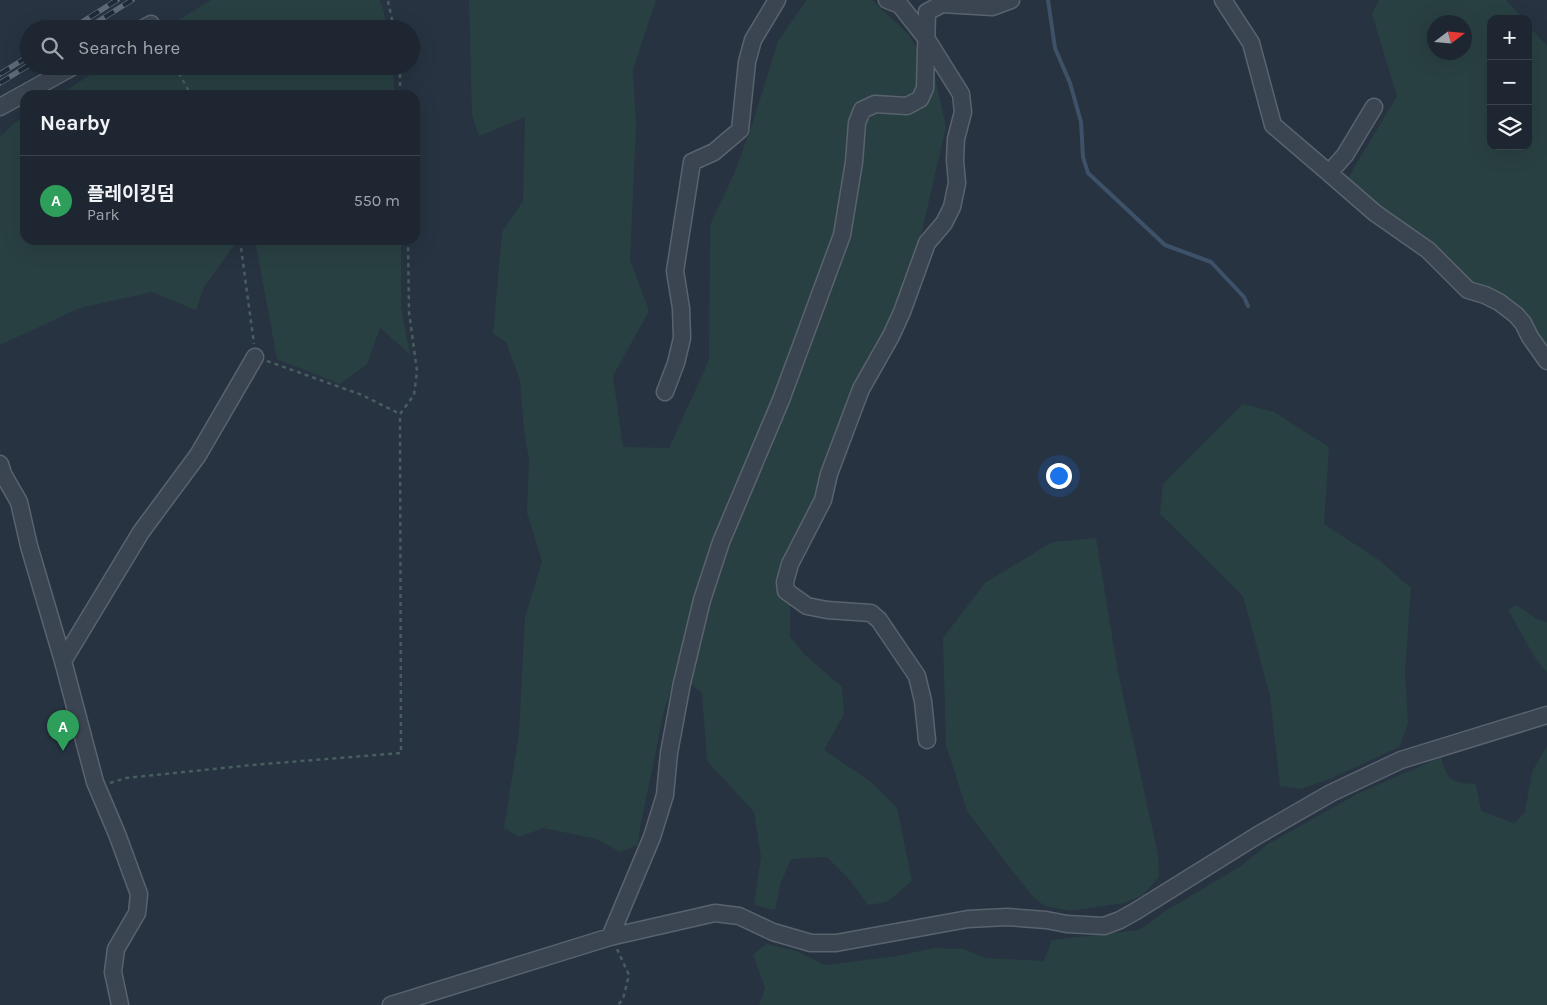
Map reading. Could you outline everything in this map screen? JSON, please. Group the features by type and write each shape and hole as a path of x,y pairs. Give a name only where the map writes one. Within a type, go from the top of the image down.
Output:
{"street":[{"path":"666,392 682,338 681,308 676,271 692,162 714,152 740,130 747,62 753,40 777,0"},
{"path":"887,0 900,5 926,38 961,94 963,112 956,146 957,183 952,207 944,223 928,243 891,336 861,389 828,474 823,500 790,564 786,591 807,606 827,610 871,613 880,620 917,676 923,701 928,740"},
{"path":"608,937 652,837 665,795 669,753 682,683 702,600 722,542 782,400 842,235 854,162 857,123 862,110 875,104 907,106 920,99 926,88 927,12 942,4 992,7 1012,0"},
{"path":"1223,0 1251,43 1273,125 1375,213 1428,250 1468,290 1499,302 1516,315 1547,361"},
{"path":"32,90 58,75"},
{"path":"0,108 20,97"},
{"path":"1329,173 1345,155 1374,107"},
{"path":"63,661 141,532 198,455 255,357"},
{"path":"0,464 3,474 19,502 29,546 97,787 139,894 137,913 116,949 113,972 120,1005"},
{"path":"391,1005 608,937 715,913 738,916 773,932 811,943 836,943 968,919 1007,917 1104,926 1136,911 1258,835 1331,793 1401,760 1547,715"}],"path":[{"path":"388,2 392,20"},
{"path":"180,75 188,90"},
{"path":"400,75 400,90"},
{"path":"241,245 255,357 362,395 400,414"},
{"path":"97,787 126,778 252,765 401,753 400,414 414,395 417,371 409,312 408,245"},
{"path":"608,937 620,952 629,975 623,999 618,1005"}],"green space":[{"path":"211,0 379,0 385,20 179,20"},
{"path":"469,0 656,0 633,69 636,127 630,260 649,311 613,376 623,447 669,448 709,360 710,225 734,174 753,122 778,41 807,0 872,0 908,34 935,77 946,127 918,248 841,449 790,570 790,637 805,655 842,687 844,714 824,750 871,782 897,808 912,881 887,902 868,905 848,878 827,857 791,859 780,885 775,910 754,905 761,857 754,812 707,761 702,693 677,673 664,711 638,845 620,852 597,839 543,828 519,837 504,828 519,733 525,617 542,561 527,513 529,459 524,430 520,380 506,342 493,334 502,232 523,201 525,117 479,136 472,115"},
{"path":"1379,0 1506,0 1519,15 1487,15 1487,150 1532,150 1532,29 1547,46 1547,347 1513,304 1402,242 1348,178 1397,96 1372,14"},
{"path":"90,75 393,75 394,90 67,90"},
{"path":"20,119 20,245 234,245 204,287 196,310 152,292 80,308 0,345 0,137"},
{"path":"256,245 401,245 401,308 410,354 380,328 367,364 340,384 277,359"},
{"path":"1243,404 1274,412 1329,447 1324,524 1379,560 1411,588 1405,672 1408,724 1399,747 1332,778 1301,789 1280,786 1270,696 1243,596 1160,514 1163,484"},
{"path":"1096,538 1118,672 1158,854 1159,877 1143,895 1124,903 1070,911 1045,906 1034,898 967,811 946,745 943,638 985,583 1052,542"},
{"path":"1516,605 1537,619 1547,622 1547,673 1534,656 1508,610"},
{"path":"1547,746 1547,1005 759,1005 765,988 753,955 766,944 797,951 825,965 896,956 934,948 964,949 986,958 1044,961 1052,940 1139,930 1167,910 1241,866 1268,844 1357,794 1441,757 1446,771 1452,779 1461,783 1476,784 1481,811 1514,823 1525,812 1532,772"}],"waterway":[{"path":"1048,0 1055,48 1070,83 1081,122 1083,157 1088,173 1165,245 1211,262 1244,297 1248,306"}],"railway":[{"path":"85,20 117,0"},
{"path":"100,20 132,0"},
{"path":"0,74 20,62"},
{"path":"0,83 20,71"}],"place":[{"name":"플레이킹덤","path":"63,751"}]}
